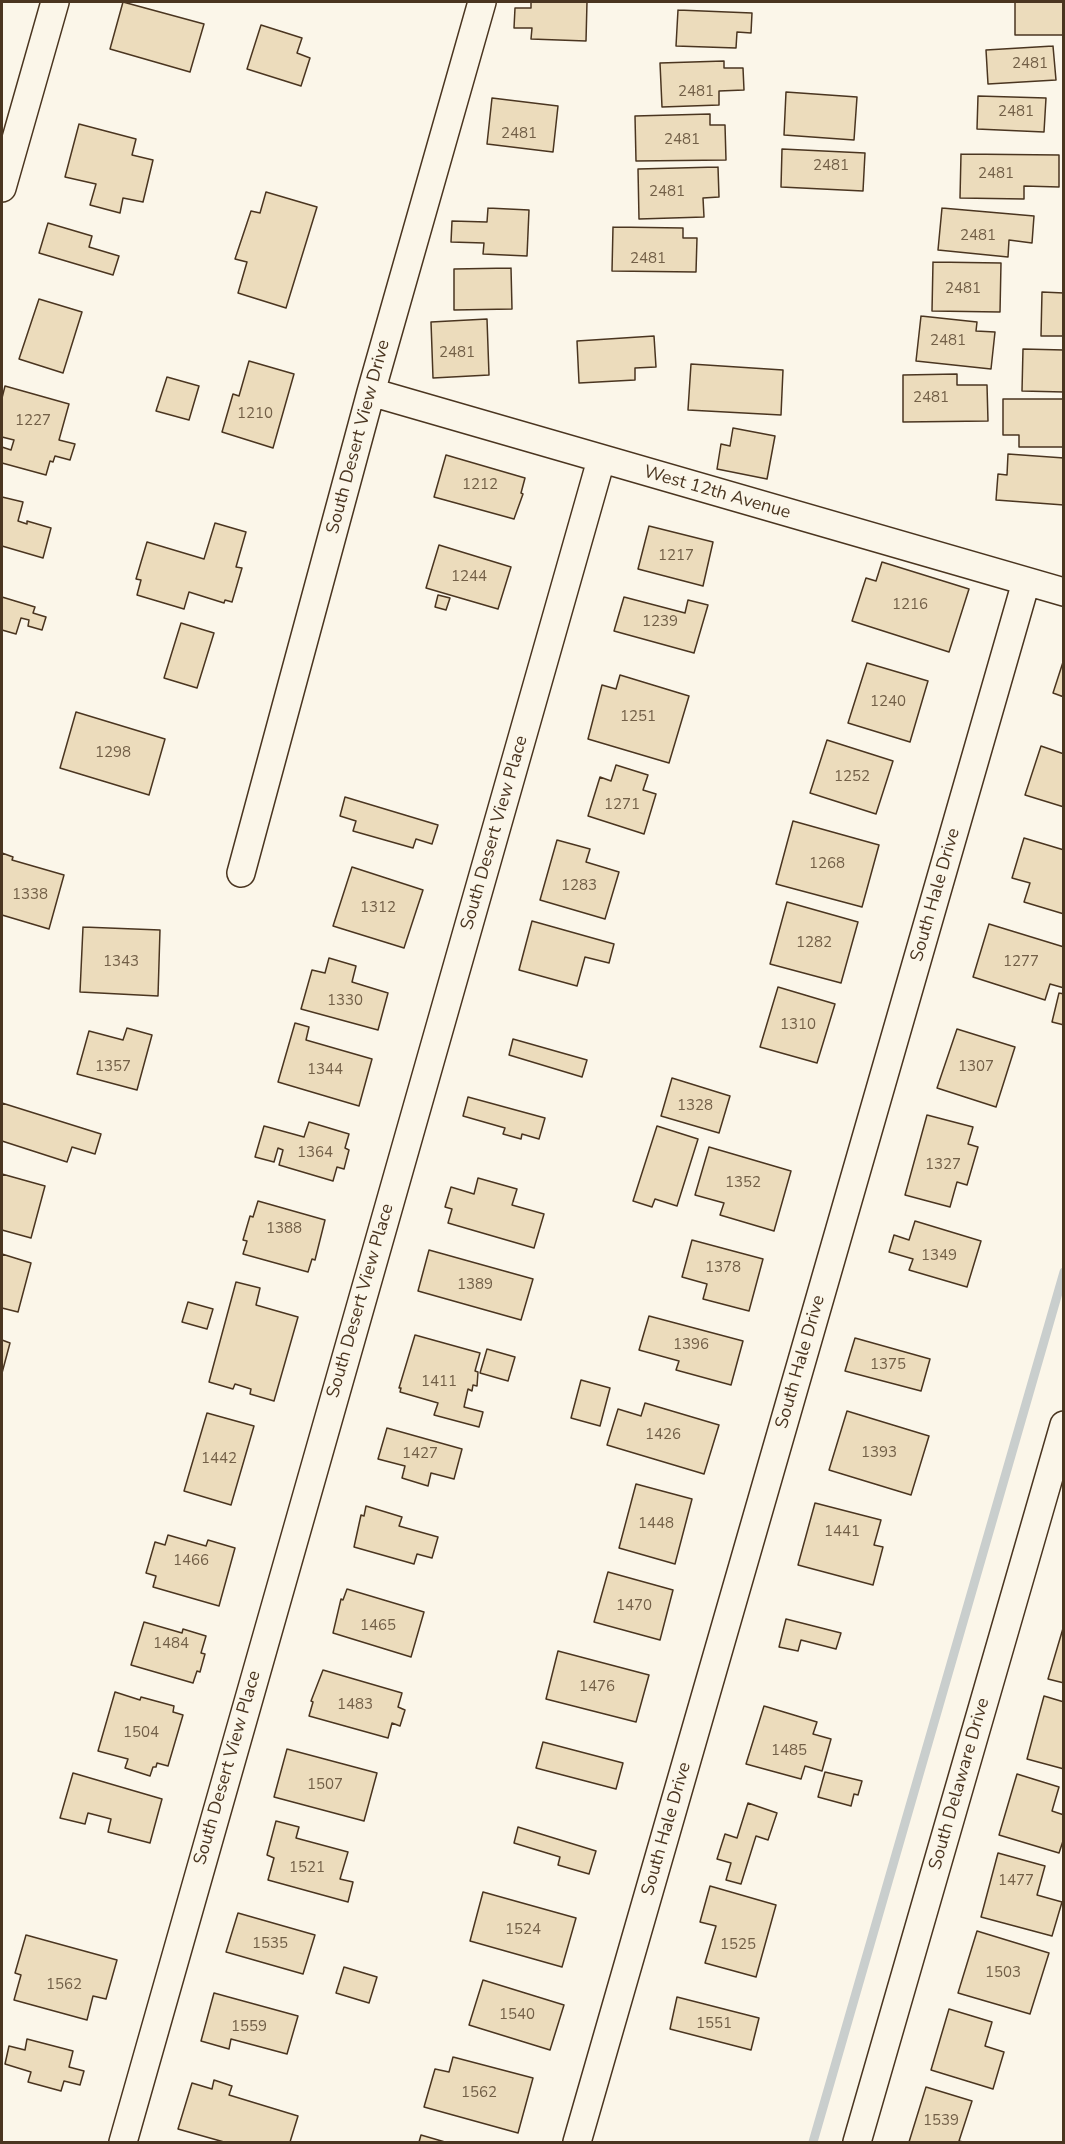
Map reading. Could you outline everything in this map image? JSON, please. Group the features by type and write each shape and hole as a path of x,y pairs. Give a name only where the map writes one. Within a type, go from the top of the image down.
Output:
{"street":[{"path":"2,188 55,2"},
{"name":"South Desert View Drive","path":"241,873 370,392 482,2"},
{"name":"West 12th Avenue","path":"370,392 1064,592"},
{"name":"South Desert View Place","path":"123,2142 601,460"},
{"name":"South Hale Drive","path":"577,2142 1026,582"},
{"name":"South Delaware Drive","path":"857,2142 1064,1425"}],"building":[{"path":"123,2 204,24 190,72 110,49"},
{"path":"531,2 587,2 586,41 531,39 532,28 514,28 515,8 531,8"},
{"path":"1015,2 1064,2 1064,35 1015,35"},
{"path":"678,10 752,13 751,33 737,32 736,48 676,46"},
{"path":"261,25 302,38 297,53 310,58 301,86 247,69"},
{"path":"1053,46 1056,80 988,84 986,50"},
{"path":"724,61 724,68 743,68 744,90 719,91 719,105 662,107 660,63"},
{"path":"786,92 857,97 854,140 784,135"},
{"path":"978,96 1046,98 1044,132 977,129"},
{"path":"492,98 558,106 553,152 487,144"},
{"path":"710,114 710,125 725,125 726,160 636,161 635,116"},
{"path":"79,124 136,139 132,155 153,160 143,202 123,198 120,213 90,205 96,184 65,177"},
{"path":"782,149 865,153 863,191 781,187"},
{"path":"961,154 1059,155 1059,187 1024,186 1024,199 960,198"},
{"path":"718,167 719,197 703,198 704,217 639,219 638,169"},
{"path":"266,192 317,207 286,308 238,293 247,262 235,259 251,211 260,213"},
{"path":"488,208 529,210 527,256 483,254 484,243 451,242 452,221 487,222"},
{"path":"942,208 1034,216 1032,243 1009,240 1008,257 938,250"},
{"path":"48,223 92,236 89,247 119,256 113,275 39,253"},
{"path":"613,227 683,228 683,238 697,238 696,272 612,271"},
{"path":"933,262 1001,263 1000,312 932,311"},
{"path":"511,268 512,309 454,310 454,269"},
{"path":"1042,292 1064,293 1064,336 1041,336"},
{"path":"39,299 82,312 63,373 19,359"},
{"path":"921,316 977,322 976,331 995,332 991,369 916,361"},
{"path":"487,319 489,375 433,378 431,322"},
{"path":"654,336 656,367 635,368 635,380 579,383 577,341"},
{"path":"1023,349 1064,350 1064,392 1022,391"},
{"path":"249,361 294,374 273,448 222,432 233,394 239,396"},
{"path":"691,364 783,370 781,415 688,410"},
{"path":"957,374 957,385 987,385 988,421 903,422 903,375"},
{"path":"167,377 199,386 189,420 156,411"},
{"path":"5,386 69,404 59,440 75,444 70,460 55,456 53,462 50,461 46,475 2,463 2,447 11,450 14,440 2,437 2,398"},
{"path":"1003,399 1064,399 1064,447 1019,447 1019,435 1003,435"},
{"path":"733,428 775,436 767,479 717,469 721,444 730,446"},
{"path":"1008,454 1064,458 1064,505 996,500 998,474 1007,475"},
{"path":"446,455 525,478 521,493 523,494 514,519 434,497"},
{"path":"2,497 23,502 18,521 27,524 27,521 51,528 43,558 2,546"},
{"path":"215,523 246,532 236,567 242,568 232,602 225,600 224,603 189,592 184,609 137,595 141,580 136,579 147,542 204,559"},
{"path":"649,526 713,542 703,586 638,569"},
{"path":"439,545 511,567 498,609 426,588"},
{"path":"882,562 969,589 949,652 852,621 866,578 876,581"},
{"path":"438,595 450,598 446,610 435,607"},
{"path":"2,597 35,607 33,613 46,617 42,630 28,626 29,620 21,618 16,634 2,630"},
{"path":"624,597 685,613 688,600 708,605 694,653 614,631"},
{"path":"181,623 214,633 197,688 164,678"},
{"path":"1064,659 1064,697 1053,693"},
{"path":"867,663 928,681 910,742 848,723"},
{"path":"620,675 689,696 669,763 588,739 602,685 616,689"},
{"path":"76,712 165,739 149,795 60,768"},
{"path":"827,740 893,761 876,814 810,793"},
{"path":"1041,746 1064,754 1064,807 1025,795"},
{"path":"616,765 648,775 643,790 656,794 644,834 588,816 600,777 611,781"},
{"path":"345,797 438,825 432,844 416,839 413,848 353,831 356,821 340,816"},
{"path":"793,821 879,845 862,907 776,884"},
{"path":"1024,838 1064,850 1064,914 1024,902 1030,883 1012,878"},
{"path":"557,840 590,849 586,862 619,872 605,919 540,900"},
{"path":"2,853 13,857 12,860 64,875 49,929 2,915"},
{"path":"352,867 423,890 404,948 333,926"},
{"path":"787,902 858,922 841,983 770,964"},
{"path":"532,921 614,944 609,963 585,957 577,986 519,970"},
{"path":"989,924 1064,947 1064,988 1050,984 1045,1000 973,977"},
{"path":"83,927 160,930 158,996 80,992"},
{"path":"329,958 356,966 352,982 388,993 378,1030 301,1009 312,970 325,973"},
{"path":"778,987 835,1004 817,1063 760,1047"},
{"path":"1059,993 1064,994 1064,1025 1052,1022"},
{"path":"295,1023 309,1027 306,1040 372,1059 359,1106 278,1082"},
{"path":"127,1028 152,1035 137,1090 77,1074 89,1031 123,1040"},
{"path":"957,1029 1015,1047 996,1107 937,1088"},
{"path":"513,1039 587,1060 582,1077 509,1055"},
{"path":"672,1078 730,1096 719,1133 661,1116"},
{"path":"468,1097 545,1118 539,1139 522,1134 521,1139 503,1134 505,1128 463,1116"},
{"path":"2,1103 101,1134 95,1154 72,1147 67,1162 2,1141"},
{"path":"927,1115 973,1127 968,1144 978,1147 967,1185 957,1182 950,1207 905,1195"},
{"path":"309,1122 349,1134 345,1148 349,1150 344,1169 337,1167 333,1181 279,1165 283,1150 278,1148 274,1162 255,1157 264,1126 304,1137"},
{"path":"657,1126 698,1139 677,1206 655,1199 652,1207 633,1201"},
{"path":"709,1147 791,1171 774,1231 720,1215 724,1203 695,1195"},
{"path":"2,1174 45,1186 31,1238 2,1230"},
{"path":"478,1178 517,1189 512,1205 544,1214 534,1248 448,1223 452,1209 445,1207 451,1187 474,1194"},
{"path":"258,1201 325,1220 315,1260 312,1259 308,1272 243,1254 247,1241 243,1240 250,1216 253,1217"},
{"path":"915,1221 981,1241 967,1287 909,1270 913,1259 889,1252 894,1235 909,1240"},
{"path":"692,1240 763,1259 749,1311 703,1299 707,1284 682,1277"},
{"path":"429,1250 533,1279 521,1320 418,1291"},
{"path":"2,1254 31,1263 18,1312 2,1308"},
{"path":"236,1282 260,1288 256,1305 298,1317 274,1401 250,1394 251,1389 235,1384 233,1389 209,1382"},
{"path":"188,1302 213,1309 207,1329 182,1322"},
{"path":"649,1316 743,1341 731,1385 676,1370 679,1361 639,1350"},
{"path":"415,1335 480,1353 475,1371 478,1372 477,1386 473,1385 472,1391 468,1389 464,1407 483,1412 479,1427 434,1415 438,1403 400,1392 401,1388 399,1388"},
{"path":"855,1338 930,1359 921,1391 845,1371"},
{"path":"2,1340 10,1343 2,1373"},
{"path":"487,1349 515,1357 508,1381 480,1373"},
{"path":"581,1380 610,1388 600,1426 571,1418"},
{"path":"645,1403 719,1425 704,1474 607,1445 618,1409 641,1416"},
{"path":"847,1411 929,1436 911,1495 829,1470"},
{"path":"207,1413 254,1426 231,1505 184,1491"},
{"path":"387,1428 462,1449 454,1479 431,1473 428,1486 402,1478 405,1466 378,1459"},
{"path":"636,1484 692,1499 675,1564 619,1548"},
{"path":"815,1503 881,1520 874,1545 883,1547 873,1585 798,1565"},
{"path":"366,1506 402,1517 399,1526 438,1537 432,1558 417,1554 414,1564 354,1547 361,1515 364,1516"},
{"path":"168,1535 206,1546 208,1540 235,1548 219,1606 153,1587 156,1576 146,1573 155,1542 165,1545"},
{"path":"608,1572 673,1590 660,1640 594,1622"},
{"path":"347,1589 424,1612 411,1657 333,1633 341,1599 343,1600"},
{"path":"786,1619 841,1633 836,1649 801,1640 798,1651 779,1647"},
{"path":"144,1622 182,1633 183,1629 206,1636 201,1653 205,1654 200,1672 197,1671 193,1683 131,1665"},
{"path":"1064,1625 1064,1683 1048,1679"},
{"path":"558,1651 649,1675 636,1722 546,1699"},
{"path":"323,1670 402,1693 398,1707 405,1710 400,1726 392,1723 388,1738 309,1716 313,1702 311,1701"},
{"path":"115,1692 140,1700 141,1697 174,1706 173,1712 183,1715 168,1766 157,1763 150,1776 125,1768 128,1759 98,1751"},
{"path":"1044,1696 1064,1702 1064,1769 1027,1759"},
{"path":"764,1706 817,1722 813,1734 831,1739 822,1771 805,1766 801,1779 746,1764"},
{"path":"543,1742 623,1763 616,1789 536,1768"},
{"path":"287,1749 377,1773 364,1821 274,1797"},
{"path":"825,1772 862,1781 858,1795 854,1794 851,1806 818,1797"},
{"path":"73,1773 162,1799 150,1843 108,1832 111,1819 88,1813 85,1824 60,1818"},
{"path":"1017,1774 1059,1787 1052,1811 1064,1815 1064,1838 1059,1853 999,1835"},
{"path":"748,1803 777,1813 768,1840 756,1836 741,1884 726,1880 731,1863 717,1859 725,1834 737,1838"},
{"path":"276,1821 299,1827 296,1838 348,1852 340,1879 353,1882 348,1902 268,1880 274,1858 267,1855"},
{"path":"518,1827 596,1851 589,1874 558,1865 560,1857 514,1843"},
{"path":"998,1853 1045,1866 1037,1895 1062,1902 1052,1936 981,1917"},
{"path":"710,1886 776,1905 756,1977 705,1963 716,1926 700,1922"},
{"path":"483,1892 576,1918 562,1967 470,1941"},
{"path":"238,1913 315,1935 303,1974 226,1952"},
{"path":"977,1931 1049,1953 1030,2014 958,1993"},
{"path":"26,1935 117,1960 106,1999 93,1996 87,2020 14,2000 21,1975 15,1973"},
{"path":"344,1967 377,1977 369,2003 336,1993"},
{"path":"483,1980 564,2005 550,2050 469,2025"},
{"path":"214,1993 298,2016 287,2054 231,2039 229,2049 201,2041"},
{"path":"677,1997 759,2018 751,2050 670,2029"},
{"path":"949,2009 992,2022 985,2046 1004,2052 993,2089 931,2070"},
{"path":"27,2039 73,2051 69,2067 84,2071 80,2085 64,2081 61,2091 28,2082 31,2072 5,2064 9,2046 25,2050"},
{"path":"453,2057 533,2078 518,2133 424,2107 435,2069 449,2072"},
{"path":"214,2080 232,2086 229,2095 298,2116 290,2142 224,2142 178,2129 192,2083 212,2089"},
{"path":"926,2087 972,2101 959,2141 963,2142 909,2142"},
{"path":"421,2135 445,2142 419,2142"}],"waterway":[{"path":"813,2142 1064,1272"}]}
